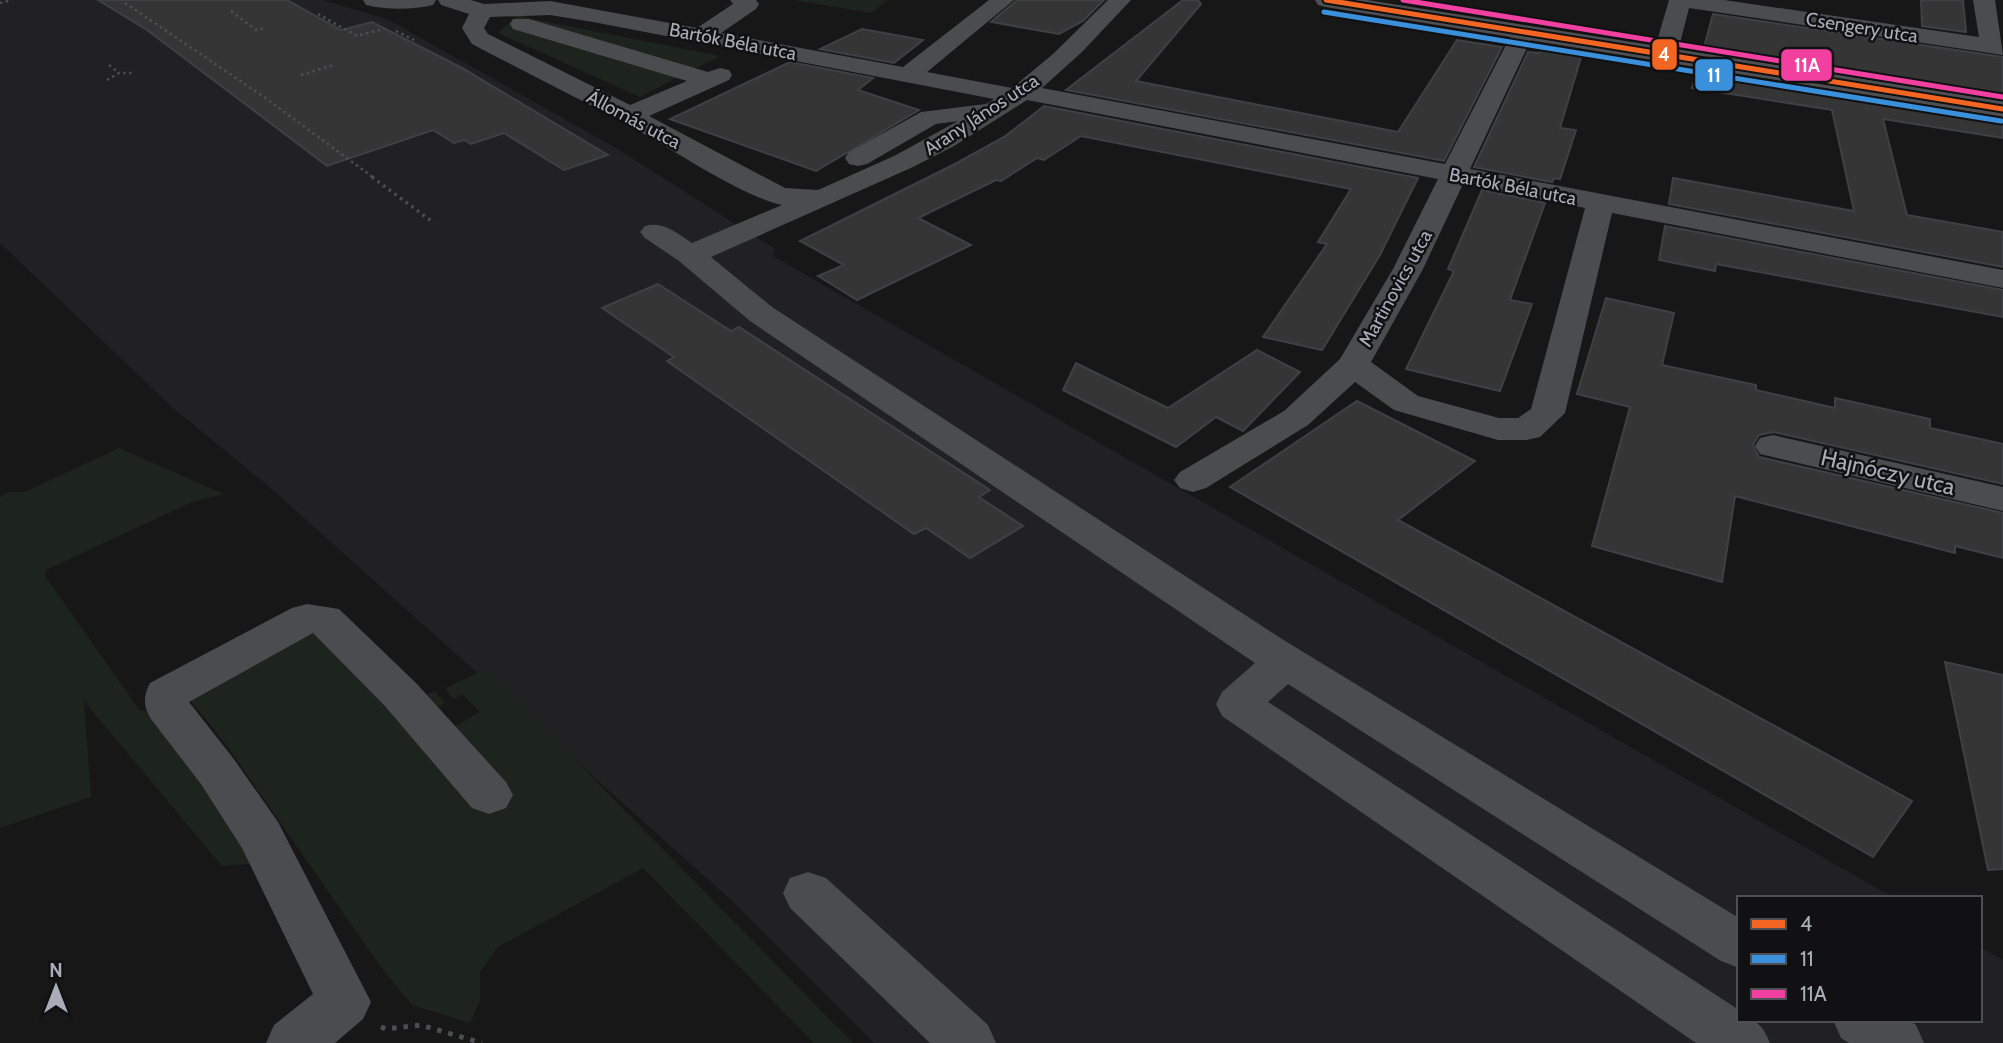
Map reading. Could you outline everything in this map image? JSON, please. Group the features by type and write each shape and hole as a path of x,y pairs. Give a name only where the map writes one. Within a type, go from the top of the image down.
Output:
{"main road":[{"path":"1326,0 2003,108"}],"street":[{"path":"374,0 425,0"},
{"name":"Bartók Béla utca","path":"449,0 482,11 550,8 702,35 2003,278"},
{"path":"702,35 741,11 748,4 741,0"},
{"path":"908,75 1003,0"},
{"name":"Arany János utca","path":"828,196 841,168 930,117 992,110 1020,94 1056,64 1120,0"},
{"path":"1665,55 1680,0"},
{"name":"Csengery utca","path":"1680,0 1997,48"},
{"path":"1984,0 1997,48"},
{"name":"Állomás utca","path":"482,11 473,28 480,39 629,115 733,173 780,195 799,199 828,196"},
{"path":"521,24 710,80"},
{"name":"Martinovics utca","path":"1193,480 1296,418 1353,366 1408,269 1523,33"},
{"path":"629,115 776,49"},
{"path":"690,255 828,196"},
{"path":"1353,366 1406,403 1498,429 1527,429 1547,412 1600,203"},
{"path":"655,232 690,255 761,314 1285,661 1737,944"},
{"name":"Hajnóczy utca","path":"1773,446 2003,499"},
{"path":"294,1043 344,1002 261,836 217,771 167,707 166,694 307,618 324,620 400,694 489,795"},
{"path":"1285,661 1238,704 1742,1043"},
{"path":"808,893 968,1043"},
{"path":"1863,1022 1896,1043"}],"path":[{"path":"0,3 12,0"},
{"path":"125,3 264,97 434,223"},
{"path":"238,9 231,11 256,30 266,27"},
{"path":"318,14 357,36 368,33"},
{"path":"389,27 413,41 421,38"},
{"path":"109,65 119,73"},
{"path":"302,75 334,65"},
{"path":"107,80 119,73 132,73"},
{"path":"344,1002 367,1021 387,1029 421,1025 482,1043"}],"shaded area":[{"path":"0,0 323,0 387,19 616,148 775,249 773,256 1891,896 1737,896 1737,1022 1982,1022 1982,948 2003,960 2003,1043 874,1043 730,899 267,485 173,408 0,243"},
{"path":"793,0 888,0 871,13"},
{"path":"518,15 720,56 640,97 498,33"},
{"path":"119,448 224,494 192,502 46,570 45,576 140,711 154,711 198,753 250,864 222,866 84,701 91,797 0,828 0,497 8,492 25,492"},
{"path":"319,630 381,694 484,812 508,797 421,697 435,691 445,703 436,708 454,727 480,712 462,694 453,699 445,688 486,669 853,1043 814,1043 643,868 498,947 480,972 480,1000 470,1023 412,1005 383,970 227,746 188,697 260,655"}],"building":[{"path":"98,0 287,0 341,30 372,22 462,68 608,155 564,170 504,133 471,144 464,140 454,143 433,130 327,166 147,30"},
{"path":"1017,0 1104,0 1083,21 1059,34 991,22"},
{"path":"1183,0 1198,0 1201,4 1136,81 1398,132 1457,40 1502,47 1444,161 1066,90"},
{"path":"1921,0 1963,0 1966,32 1922,26"},
{"path":"1713,14 2003,57 2003,98 1703,51"},
{"path":"862,29 923,40 894,63 820,49"},
{"path":"1542,47 1582,54 1560,128 1576,130 1560,179 1554,178 1552,182 1474,167 1528,52 1539,53"},
{"path":"790,62 873,78 858,90 919,110 816,171 670,119"},
{"path":"1697,70 2003,119 2003,138 1883,119 1907,215 2003,232 2003,267 1669,204 1673,178 1854,211 1832,110 1692,88"},
{"path":"1044,106 1418,178 1380,255 1322,350 1263,337 1327,244 1318,242 1351,189 1081,136 1044,160 1037,158 1001,181 996,180 918,218 971,245 857,300 818,276 844,265 800,241 1004,137"},
{"path":"1482,190 1545,203 1510,300 1532,304 1500,391 1406,369 1454,271 1448,269"},
{"path":"1665,226 2003,290 2003,317 1716,264 1715,271 1659,260"},
{"path":"658,284 731,331 739,327 990,490 979,497 1023,526 970,558 926,528 914,534 667,361 674,357 602,308"},
{"path":"1606,298 1674,313 1662,365 1756,385 1756,390 1835,408 1835,398 1930,419 1930,428 2003,444 2003,484 1774,432 1759,435 1753,445 1759,457 2003,513 2003,558 1955,546 1955,553 1735,496 1722,582 1592,546 1630,407 1577,394"},
{"path":"1257,350 1300,372 1243,431 1216,417 1176,447 1063,390 1076,363 1168,408"},
{"path":"1357,401 1475,461 1398,520 1912,801 1873,857 1230,487"},
{"path":"1945,662 2003,675 2003,869 1988,870"}],"transit line":[{"name":"4","path":"1326,0 2003,109"},
{"name":"11A","path":"1403,0 2003,97"},
{"name":"11","path":"1324,12 2001,121"}]}
